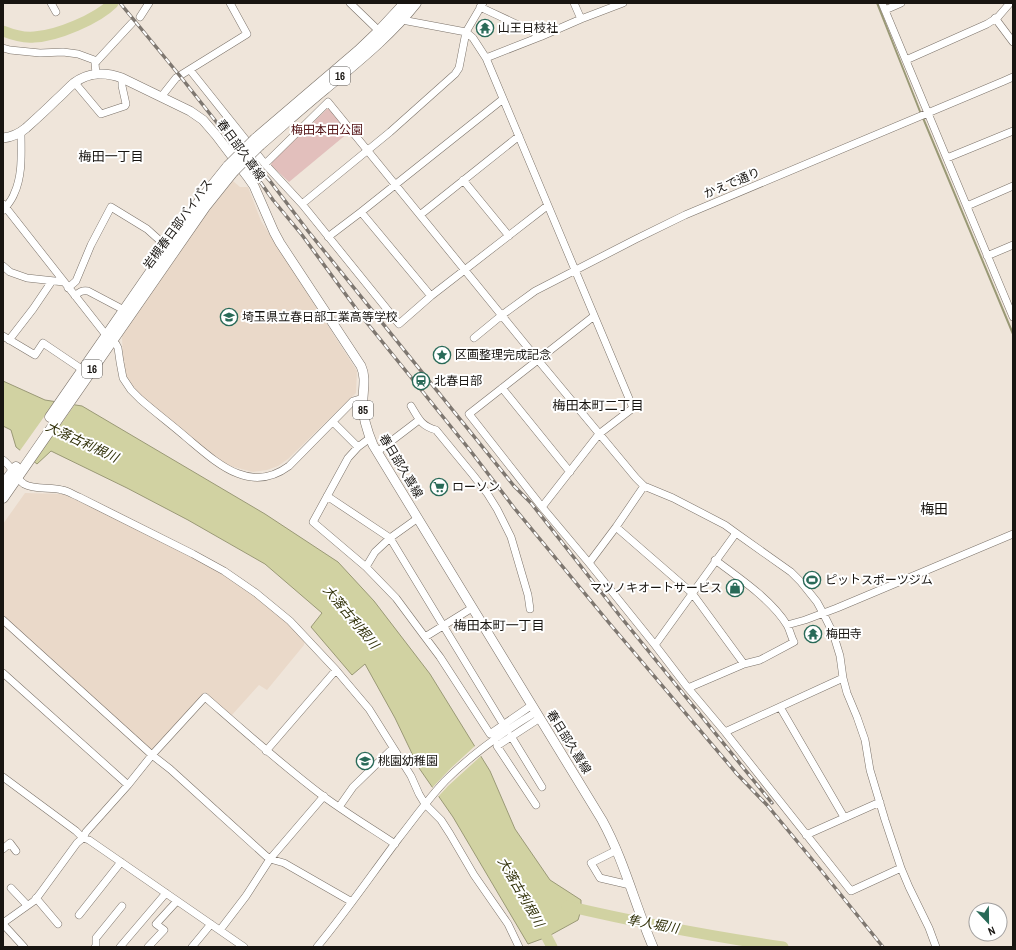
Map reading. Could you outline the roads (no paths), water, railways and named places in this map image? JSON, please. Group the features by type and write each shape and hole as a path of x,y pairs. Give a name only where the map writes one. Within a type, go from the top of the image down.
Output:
{"highway":[{"name":"岩槻春日部バイパス","path":"68,397 83,370 109,338 124,310 199,202 230,169 358,51 405,3"},
{"name":"岩槻春日部バイパス","path":"258,142 308,103 384,39 416,3"},
{"name":"岩槻春日部バイパス","path":"3,498 23,462 109,338 205,207 230,169"},
{"name":"岩槻春日部バイパス","path":"3,485 15,474"}],"main road":[{"name":"春日部久喜線","path":"3,138 14,136 21,132 75,83 88,76 96,74 110,74 162,96 203,120 216,135 254,186 280,243 361,366 364,377 363,413 370,438 377,452 595,806 617,850 653,947"}],"street":[{"path":"51,3 56,12"},
{"path":"140,16 148,3"},
{"path":"162,96 176,78 247,34 230,3"},
{"path":"350,3 379,31"},
{"path":"574,3 581,19"},
{"path":"602,11 606,3"},
{"path":"486,58 623,3"},
{"path":"901,3 884,6 987,256 1010,303 1013,317"},
{"path":"906,60 987,24 1010,3"},
{"path":"302,204 368,151 455,74 459,68 466,32 482,5 542,36"},
{"path":"995,18 1013,42"},
{"path":"402,20 466,32 473,38 486,58 633,408 599,434 542,507"},
{"path":"96,74 95,63 132,23"},
{"path":"3,48 40,53 63,52 78,54 97,61"},
{"path":"190,70 265,164 302,204 398,324 431,296 547,206"},
{"name":"かえで通り","path":"474,338 535,291 685,215 1013,77"},
{"path":"75,83 101,114 125,106 126,104 122,86 122,78"},
{"path":"328,237 503,98"},
{"path":"265,164 328,102 636,478 644,486 673,498 725,525 791,572 809,592 823,613 833,633 840,656 847,693 858,717 865,740 870,770 901,868 929,928 936,947"},
{"path":"21,132 21,164 17,186 14,196 4,207 109,338 116,344 123,378 136,396 221,466 240,474 254,477 263,477 281,471 289,466 353,401 363,398"},
{"path":"947,158 1013,132"},
{"path":"420,215 518,136"},
{"path":"464,180 509,236"},
{"path":"967,206 1013,186"},
{"path":"3,266 10,272 27,278 52,281 66,285 76,281 90,245 111,207 147,229 167,247"},
{"path":"361,212 431,296"},
{"path":"987,256 1013,245"},
{"path":"52,281 33,309 6,338 35,354 43,343 83,370"},
{"path":"75,296 84,290 88,291 124,310"},
{"path":"594,316 470,414 542,507 655,645 688,688 726,732 851,891 901,868"},
{"path":"502,388 570,472"},
{"path":"411,406 419,420 427,428 436,430 474,475 497,509 511,537 528,595 530,609"},
{"path":"377,452 419,420"},
{"path":"333,422 358,447"},
{"path":"370,438 358,447 348,458 313,522 366,567 396,598 440,657 490,734 503,724 536,712"},
{"path":"3,460 24,484 35,487 62,490 194,554 224,571 256,593 290,621 336,670 369,709 412,776 419,794 425,804 441,820 474,875 508,924 520,947"},
{"path":"589,564 644,486"},
{"path":"327,496 390,538 503,724"},
{"path":"366,567 375,552 390,538 418,518"},
{"path":"616,527 692,593 744,664"},
{"path":"655,645 736,533"},
{"path":"787,625 823,613 1013,534"},
{"path":"688,688 744,664 760,660 794,642 787,625 773,607 715,560"},
{"path":"425,636 472,608"},
{"path":"3,620 152,755 170,769 270,859 284,863 352,902"},
{"path":"266,751 336,670"},
{"path":"3,673 128,785"},
{"path":"726,732 843,678"},
{"path":"24,947 3,923 36,898 76,843 83,838 86,832 128,785 152,755 205,697 266,751 339,807 394,844"},
{"path":"780,707 844,817"},
{"path":"317,947 430,797 445,781 492,740 536,712"},
{"path":"536,712 511,736 497,746 536,805"},
{"path":"511,736 542,787"},
{"path":"339,807 353,787 393,748"},
{"path":"3,777 76,831 83,838 89,840 244,947"},
{"path":"220,930 246,896 270,859 324,796"},
{"path":"806,835 880,802"},
{"path":"3,849 10,843 16,851"},
{"path":"617,850 591,863 600,878 630,885"},
{"path":"79,915 121,862"},
{"path":"11,888 27,905"},
{"path":"120,947 166,893"},
{"path":"36,898 58,924"},
{"path":"148,947 164,930 156,924 177,901"},
{"path":"95,947 96,938 122,906"},
{"path":"192,947 211,924"}],"water":[{"path":"3,381 45,400 82,406 265,514 338,562 374,601 430,674 490,771 515,829 550,880 581,900 581,910 578,920 547,937 528,944 453,817 419,768 395,718 365,664 352,675 311,627 322,613 265,564 188,520 127,488 51,451 37,464 16,447 11,430 3,426"}],"waterway":[{"path":"3,31 26,37 54,34 87,21 113,3"},
{"path":"877,3 921,114"},
{"path":"923,118 1013,334"},
{"name":"隼人堀川","path":"567,906 675,929 783,947"},
{"name":"大落古利根川","path":"541,926 552,947"}],"railway":[{"path":"120,3 233,143 273,200 302,235 363,318 469,449 515,509 737,774 767,805 883,947"},
{"path":"243,149 514,486 531,503 620,616 772,803"}],"place":[{"name":"山王日枝社","path":"485,28"},
{"name":"埼玉県立春日部工業高等学校","path":"229,317"},
{"name":"区画整理完成記念","path":"442,355"},
{"name":"北春日部","path":"421,381"},
{"name":"ローソン","path":"439,487"},
{"name":"ピットスポーツジム","path":"812,580"},
{"name":"マツノキオートサービス","path":"735,588"},
{"name":"梅田寺","path":"813,634"},
{"name":"桃園幼稚園","path":"365,761"}],"district":[{"name":"梅田一丁目","path":"111,156"},
{"name":"梅田本町二丁目","path":"598,405"},
{"name":"梅田","path":"934,509"},
{"name":"梅田本町一丁目","path":"499,625"}],"park label":[{"name":"梅田本田公園","path":"327,130"}]}
